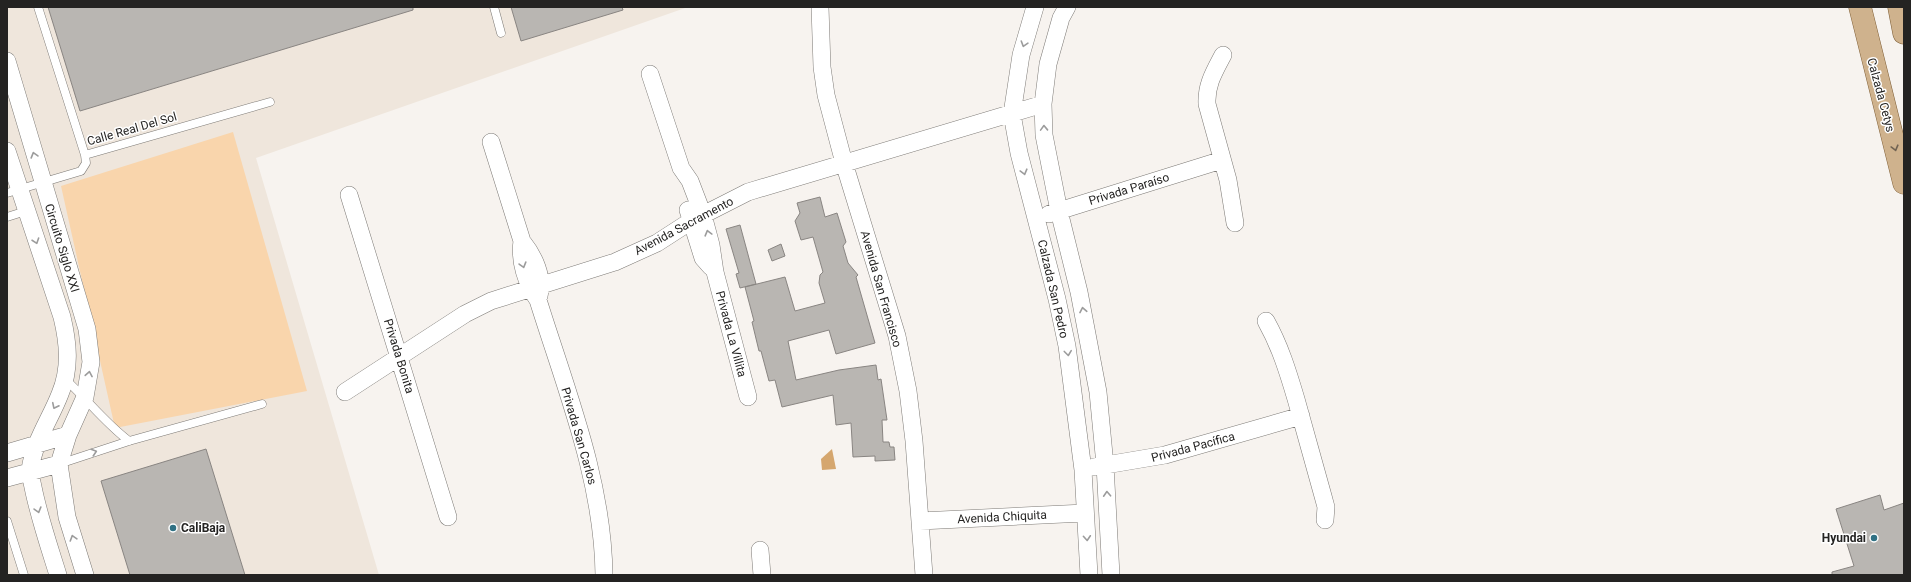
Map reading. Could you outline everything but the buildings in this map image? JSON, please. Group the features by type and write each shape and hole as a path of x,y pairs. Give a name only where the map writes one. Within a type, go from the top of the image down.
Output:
{"main road":[{"name":"Calzada Cetys","path":"1860,7 1904,183"},
{"path":"1899,7 1904,33"}],"street":[{"name":"Avenida San Francisco","path":"820,7 822,67 826,95 844,163 897,336 905,375 914,441 924,575"},
{"name":"Calzada San Pedro","path":"1035,7 1020,55 1012,114 1019,153 1067,346 1083,470 1089,575"},
{"name":"Calzada San Pedro","path":"1067,7 1061,18 1048,64 1043,104 1044,135 1059,212 1079,292 1098,392 1105,465 1111,575"},
{"path":"1222,55 1210,78 1206,92 1207,104 1232,199 1235,222"},
{"name":"Circuito Siglo XXI","path":"7,61 87,329 91,362 85,397 68,435 59,464 67,517 85,575"},
{"name":"Privada La Villita","path":"650,74 681,168 681,183 697,218 703,258 715,272 748,397"},
{"name":"Avenida Sacramento","path":"345,392 465,314 491,301 537,291 614,262 657,243 697,218 748,192 1043,104"},
{"name":"Privada San Carlos","path":"491,142 522,241 520,254 537,291 589,463 598,504 603,547 604,575"},
{"name":"Circuito Siglo XXI","path":"7,151 13,191 26,211 65,331 68,358 65,379 60,394 36,446 30,471 37,506 58,575"},
{"name":"Privada Paraíso","path":"1036,218 1222,160"},
{"name":"Privada Bonita","path":"349,195 448,517"},
{"path":"1266,321 1275,337 1283,358 1301,416 1325,502 1325,520"},
{"name":"Privada Pacífica","path":"1083,470 1165,455 1301,416"},
{"path":"7,453 36,446 68,435"},
{"path":"7,478 59,464"},
{"name":"Avenida Chiquita","path":"920,521 1085,513"},
{"path":"760,550 762,575"}],"lane":[{"path":"38,7 85,155"},
{"path":"494,7 501,33"},
{"name":"Calle Real Del Sol","path":"13,191 82,171 86,163 85,155 270,102"},
{"path":"7,217 26,211"},
{"path":"65,379 85,397 106,421 129,441"},
{"path":"59,464 129,441 262,404"},
{"path":"7,521 24,575"}],"shaded area":[{"path":"7,7 688,7 256,158 379,575 7,575"},
{"path":"233,132 307,391 115,428 61,186"},
{"path":"832,449 836,469 822,470 821,459"}],"place":[{"name":"CaliBaja","path":"173,528"},
{"name":"Hyundai","path":"1874,538"}]}
